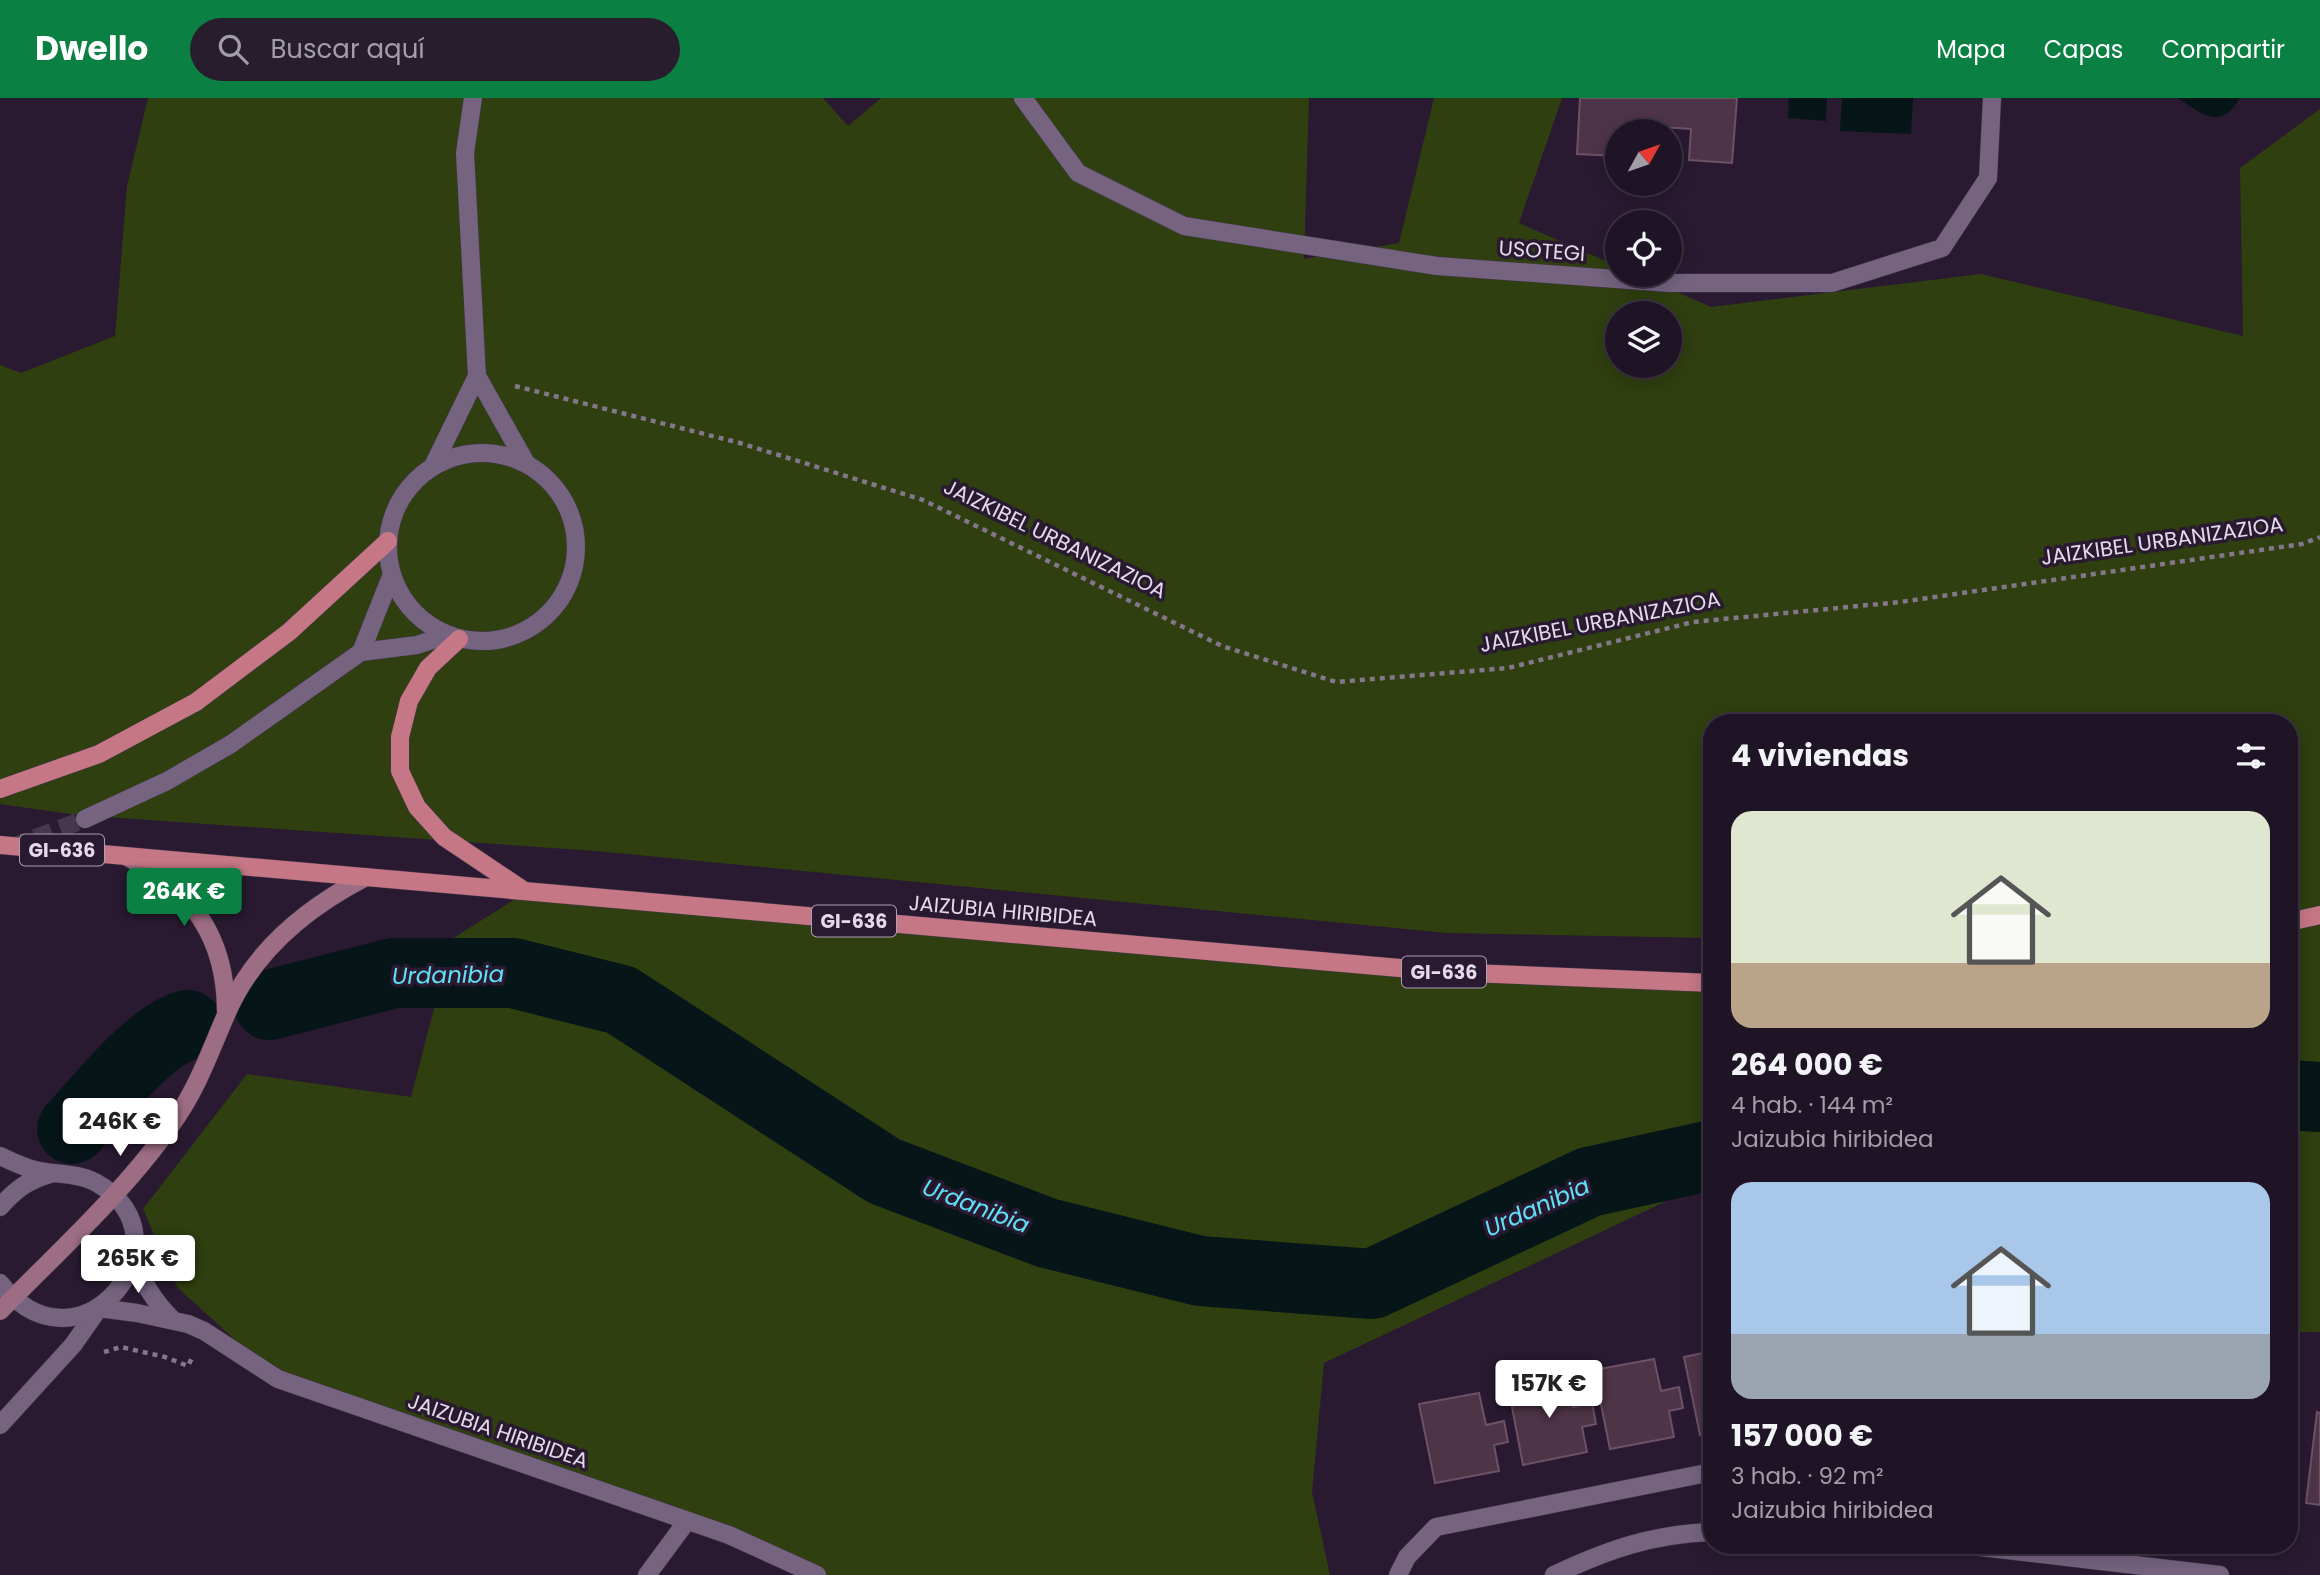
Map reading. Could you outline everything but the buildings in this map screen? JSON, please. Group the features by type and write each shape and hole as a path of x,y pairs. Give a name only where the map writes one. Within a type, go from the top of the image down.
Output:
{"main road":[{"path":"0,789 99,754 196,702 289,632 388,541"},
{"path":"453,637 428,668 409,701 400,737 400,771 417,807 444,837 526,892"},
{"name":"GI-636","path":"0,845 366,877"},
{"path":"124,855 169,882 188,900 203,921 222,966 226,1014"},
{"path":"6,1305 154,1149 179,1115 213,1049 226,1014 248,974 262,956 285,931 310,910 366,877"},
{"name":"JAIZUBIA HIRIBIDEA","path":"366,877 1445,972 1703,983"},
{"path":"2298,920 2320,915"}],"street":[{"path":"473,98 465,153 477,376 526,463"},
{"name":"USOTEGI","path":"1023,98 1078,173 1184,226 1437,266 1670,283 1832,283 1942,248 1988,178 1992,98"},
{"path":"433,467 477,376"},
{"path":"85,819 167,781 231,744 361,652 417,645 453,637 491,642 523,633 550,614 570,584 577,550 572,515 553,485 526,463 495,453 463,455 433,467 410,486 394,512 388,541 392,574 404,600 423,621 453,637"},
{"path":"361,652 392,574"},
{"path":"0,1156 33,1170 75,1174 95,1182 113,1194"},
{"path":"0,1207 14,1191 32,1179 53,1173"},
{"name":"JAIZUBIA HIRIBIDEA","path":"113,1194 128,1214 133,1233 134,1254 147,1290 172,1319"},
{"path":"0,1425 73,1345 99,1308 116,1293 128,1275 134,1254"},
{"path":"0,1283 6,1305 55,1318 78,1317 99,1308"},
{"name":"JAIZUBIA HIRIBIDEA","path":"99,1308 172,1319 204,1331 278,1379 729,1535 817,1575"},
{"path":"1398,1575 1407,1557 1436,1527 1703,1474"},
{"path":"647,1575 687,1521"},
{"path":"1554,1575 1602,1552 1676,1533 1703,1532"},
{"path":"2040,1554 2221,1575"}],"path":[{"name":"JAIZKIBEL URBANIZAZIOA","path":"477,376 740,443 923,500 1222,646 1336,682 1508,668 1693,622 1900,602 2301,544 2320,537"},
{"path":"100,1353 121,1347 165,1357 188,1366 204,1331"}],"green space":[{"path":"148,98 823,98 848,126 881,98 1309,98 1304,259 1399,243 1434,98 1562,98 1519,223 1605,261 1605,287 1665,287 1711,307 1981,274 2243,336 2240,168 2320,109 2320,1332 2298,1332 2298,714 1703,714 1703,938 1447,933 596,851 77,815 0,804 0,365 21,373 115,336 127,186"},
{"path":"526,892 1703,982 1703,1184 1324,1363 1312,1492 1330,1575 817,1575 278,1379 177,1287 143,1209 247,1074 411,1097 452,939"}],"shaded area":[{"path":"1789,98 1827,98 1826,121 1788,118"},
{"path":"1842,98 1913,98 1911,134 1840,131"},
{"path":"2178,98 2240,98 2233,108 2218,117 2203,114"}],"waterway":[{"name":"Urdanibia","path":"269,1005 394,973 513,973 621,1000 884,1171 1047,1233 1200,1271 1372,1284 1589,1182 1703,1157"},
{"name":"Urdanibia","path":"72,1129 142,1054 157,1041 188,1025"},
{"name":"Urdanibia","path":"2298,1096 2320,1097"}],"tunnel":[{"path":"10,848 85,819"}]}
